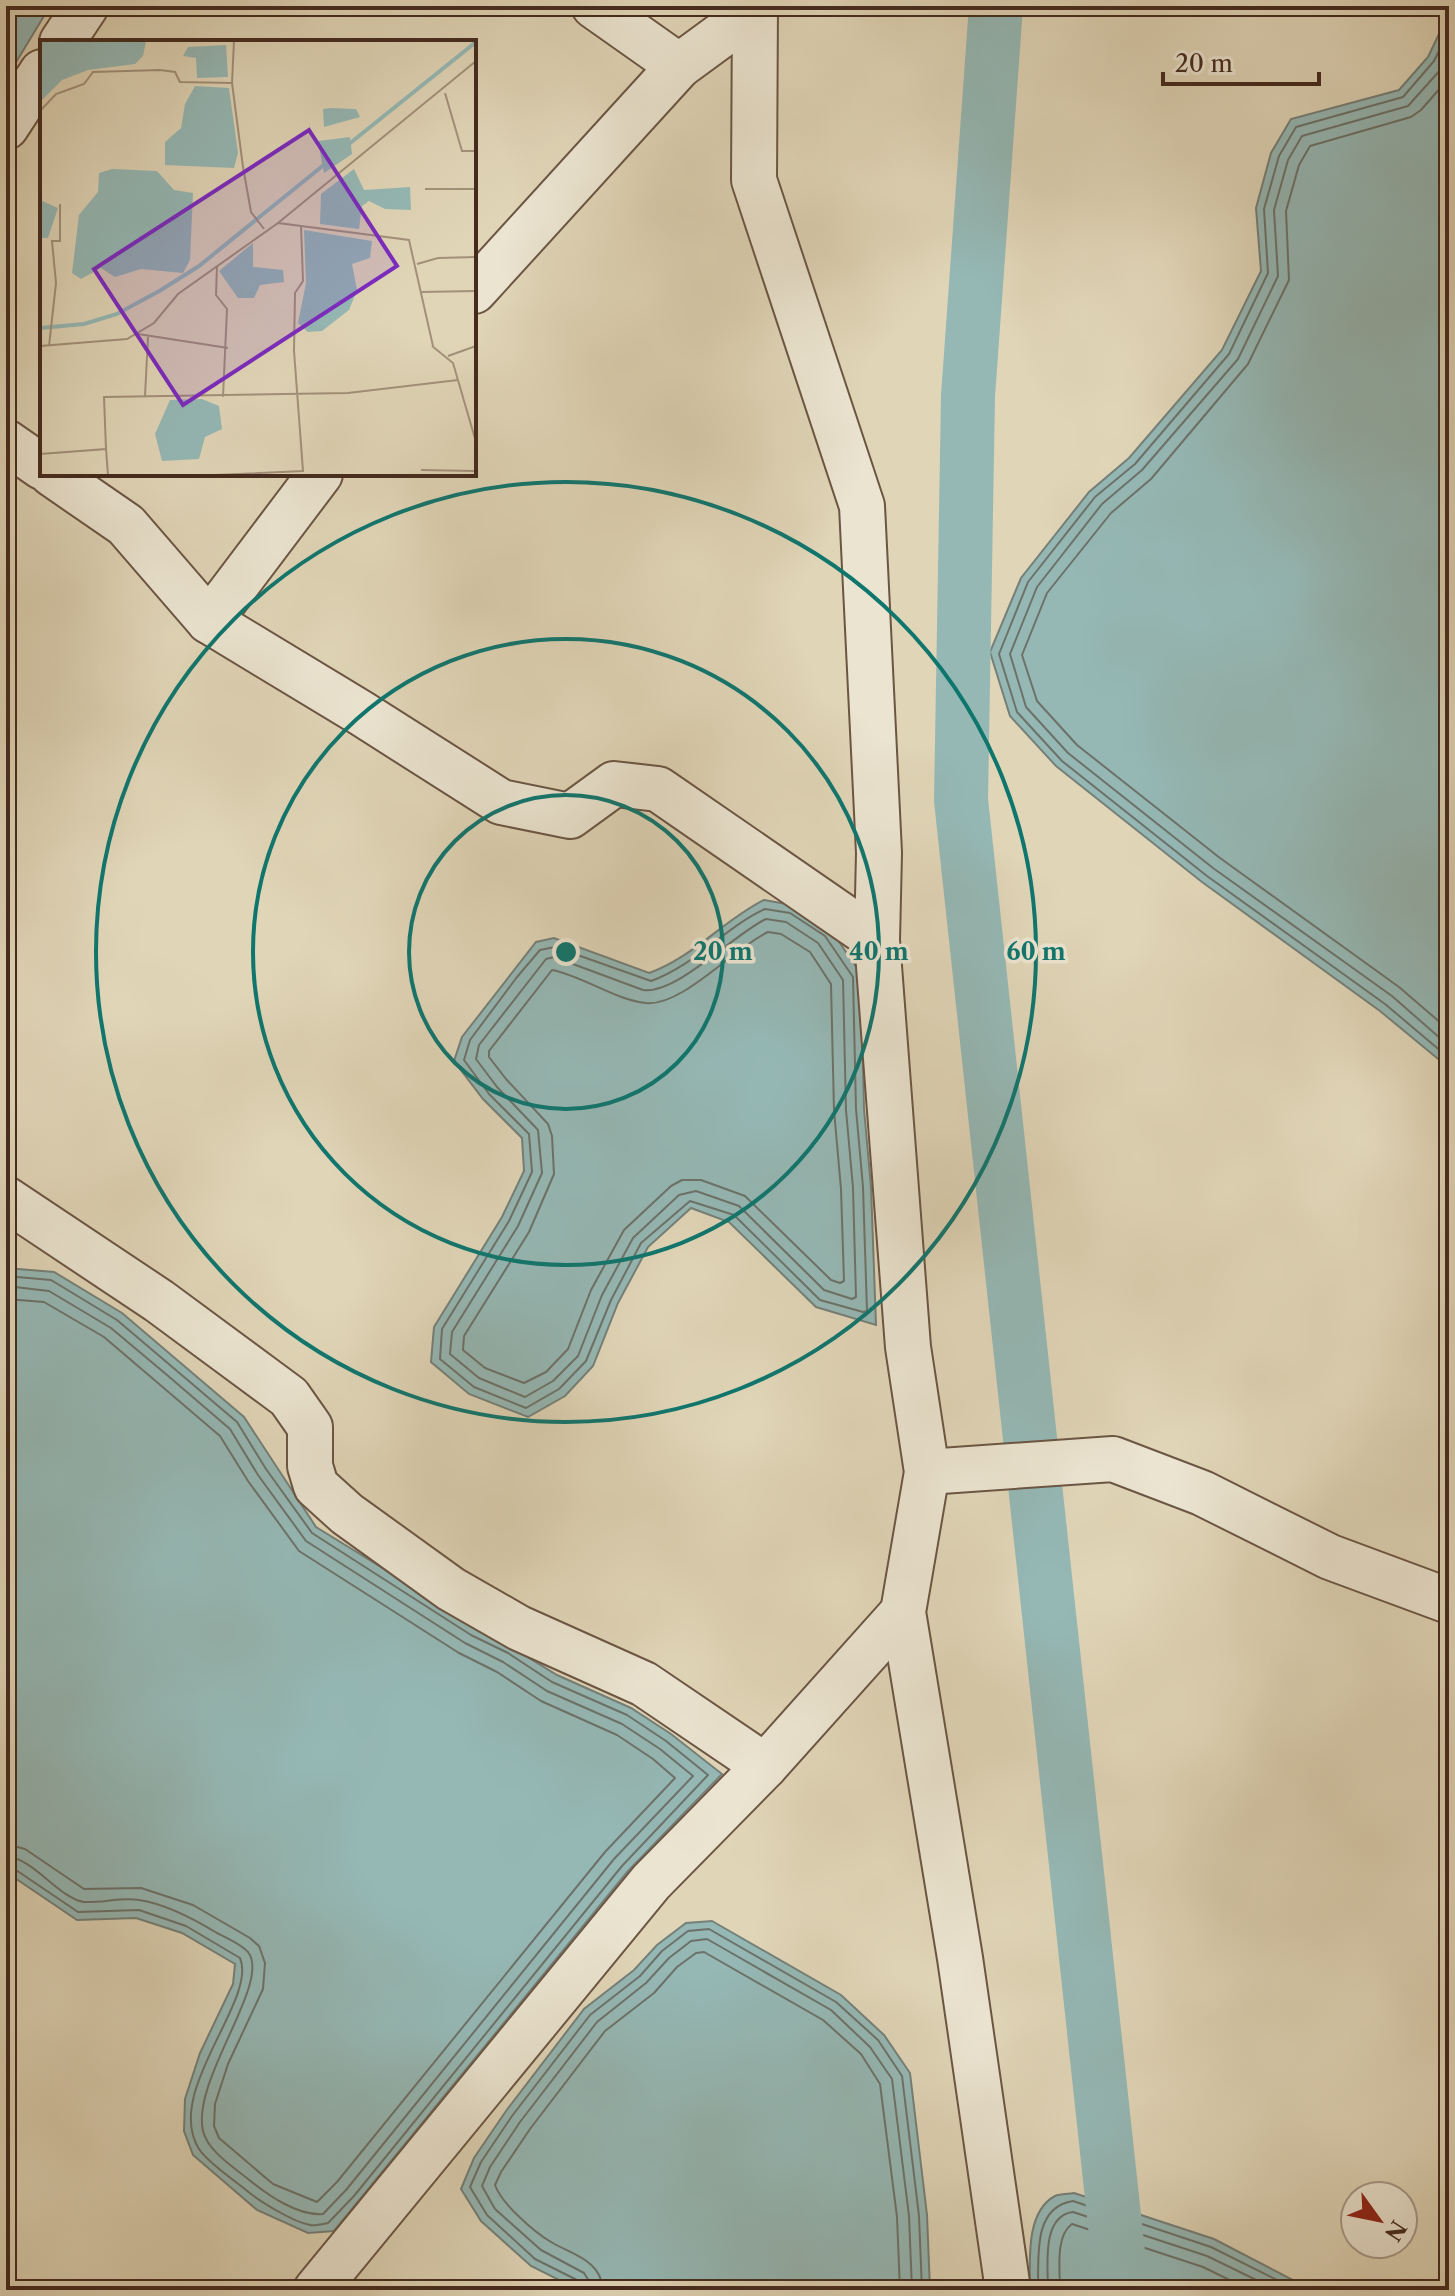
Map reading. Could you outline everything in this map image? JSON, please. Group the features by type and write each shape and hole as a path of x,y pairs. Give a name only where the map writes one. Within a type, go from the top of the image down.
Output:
{"street":[{"path":"63,40 86,6"},
{"path":"594,6 679,66"},
{"path":"476,289 679,66 754,8"},
{"path":"316,2290 651,1882 765,1766 903,1612 946,1470 908,1347 877,940 879,853 862,506 754,180 754,8"},
{"path":"6,127 40,75"},
{"path":"6,442 40,466"},
{"path":"55,476 126,525 209,621 501,802 570,816 614,784 658,789 877,940"},
{"path":"209,621 318,476"},
{"path":"6,1199 159,1301 289,1397 310,1427 310,1466 316,1486 347,1514 451,1589 519,1628 644,1684 765,1766"},
{"path":"946,1470 1113,1459 1202,1493 1330,1557 1449,1601"},
{"path":"903,1612 960,1958 1008,2290"}],"water":[{"path":"6,6 50,6 6,79"},
{"path":"1449,13 1449,1068 1380,1011 1202,882 1056,766 1010,716 990,652 1021,578 1089,492 1129,458 1222,350 1261,271 1256,208 1271,153 1291,119 1399,90 1428,57"},
{"path":"764,900 792,905 831,930 861,974 864,1109 871,1187 876,1325 816,1307 729,1222 691,1208 648,1247 618,1303 593,1366 565,1396 528,1417 469,1394 431,1362 434,1327 502,1217 524,1171 522,1138 483,1099 454,1061 462,1037 536,942 554,938 649,973 694,949"},
{"path":"6,1268 54,1272 122,1313 244,1417 316,1527 557,1675 631,1708 671,1734 722,1774 628,1871 334,2231 308,2233 257,2210 193,2155 184,2131 185,2099 200,2053 233,1984 235,1964 182,1933 136,1918 77,1920 6,1872"},
{"path":"712,1921 841,1995 884,2035 910,2073 927,2215 930,2290 579,2290 531,2266 481,2221 461,2189 474,2158 506,2111 584,2009 634,1970 657,1945 686,1923"},
{"path":"1074,2193 1214,2239 1312,2290 1030,2290 1031,2238 1038,2214 1045,2203 1055,2196"}],"waterway":[{"path":"996,6 968,396 961,800 1122,2290"}]}
